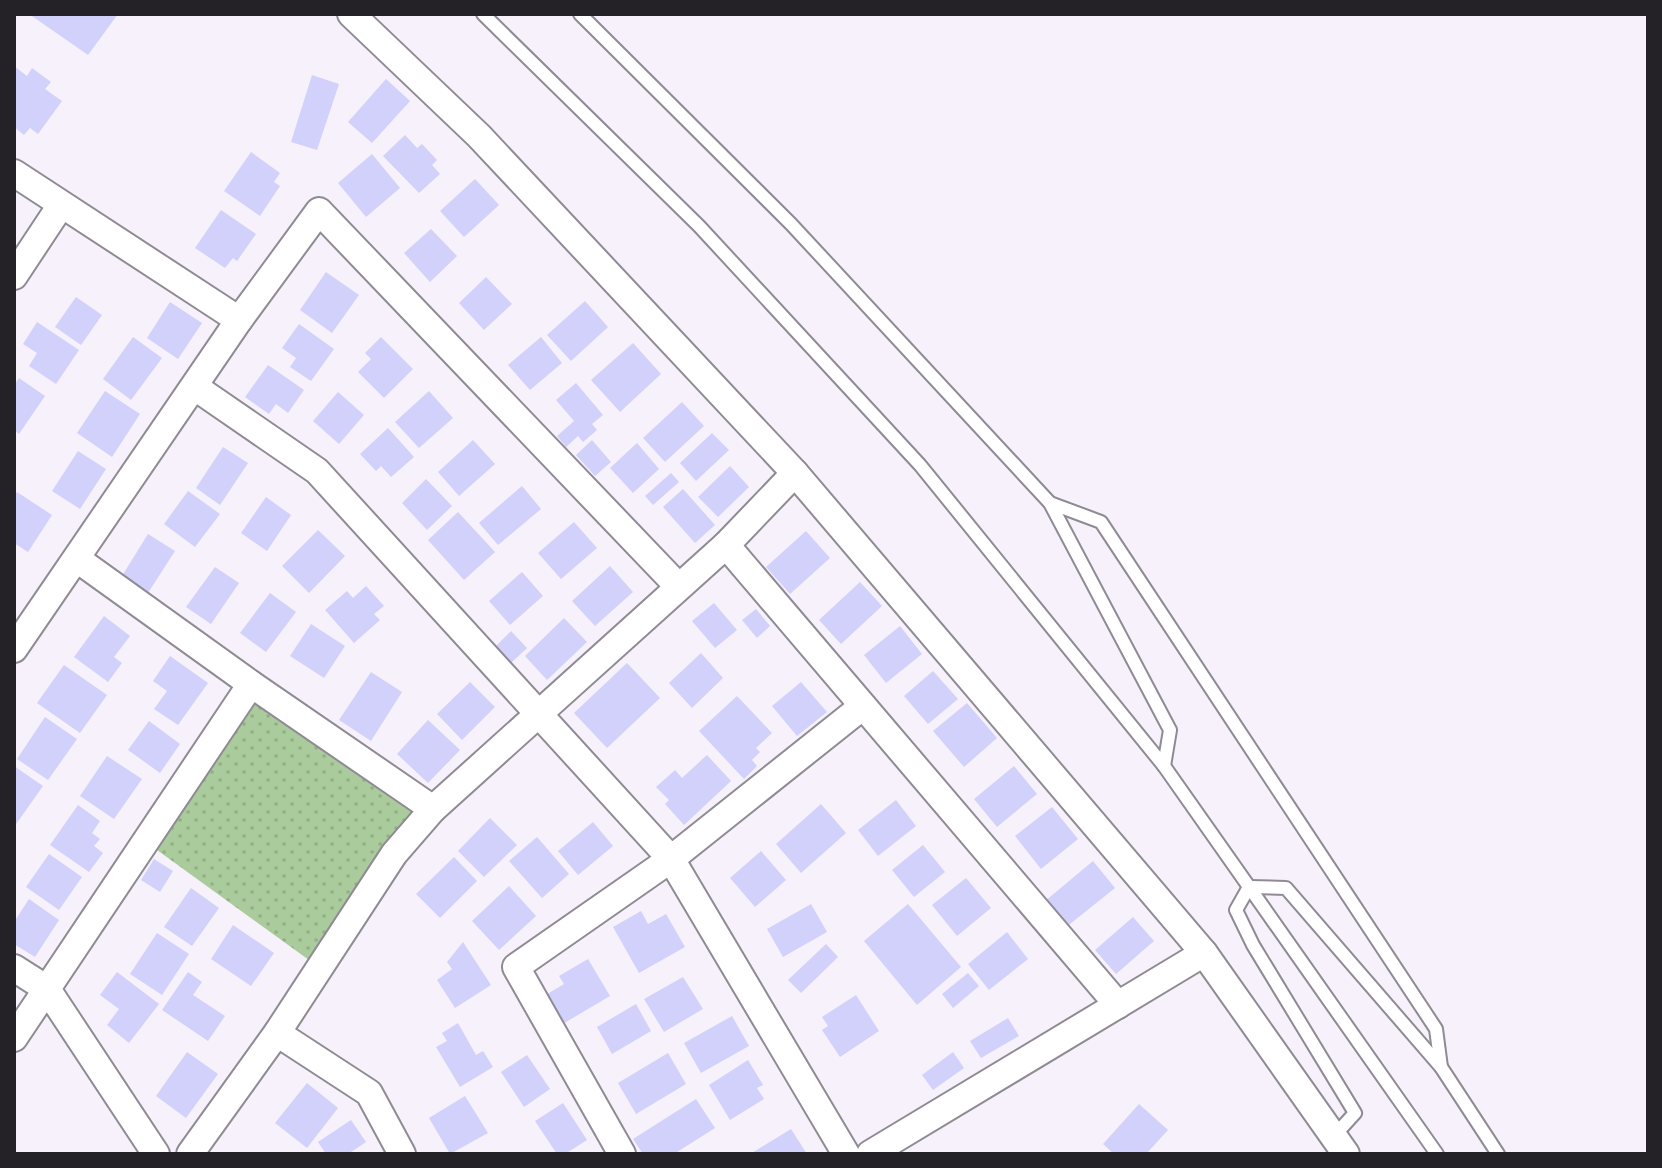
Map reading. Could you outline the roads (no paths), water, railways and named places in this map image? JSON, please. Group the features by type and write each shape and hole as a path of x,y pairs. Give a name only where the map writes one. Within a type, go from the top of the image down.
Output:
{"street":[{"path":"351,14 479,136 795,473 1204,953 1340,1145"},
{"path":"14,173 239,320"},
{"path":"14,276 61,205"},
{"path":"14,649 239,320 319,211 678,586"},
{"path":"195,387 317,471 671,859 846,1154"},
{"path":"190,1154 277,1033 394,854 433,809 726,545 795,473"},
{"path":"726,545 1118,1005"},
{"path":"77,559 433,809"},
{"path":"14,1038 251,684"},
{"path":"622,1154 516,967 671,859 863,706"},
{"path":"870,1154 1204,953"},
{"path":"14,968 47,989 156,1154"},
{"path":"277,1033 369,1093 402,1154"}],"lane":[{"path":"483,14 699,226 920,465 1164,766 1437,1154"},
{"path":"580,14 791,224 1050,503 1170,730 1164,766"},
{"path":"1050,503 1101,522 1436,1029 1441,1067"},
{"path":"1249,887 1286,888 1441,1067 1498,1154"},
{"path":"1249,887 1236,910 1253,945 1355,1113 1340,1145"}]}
